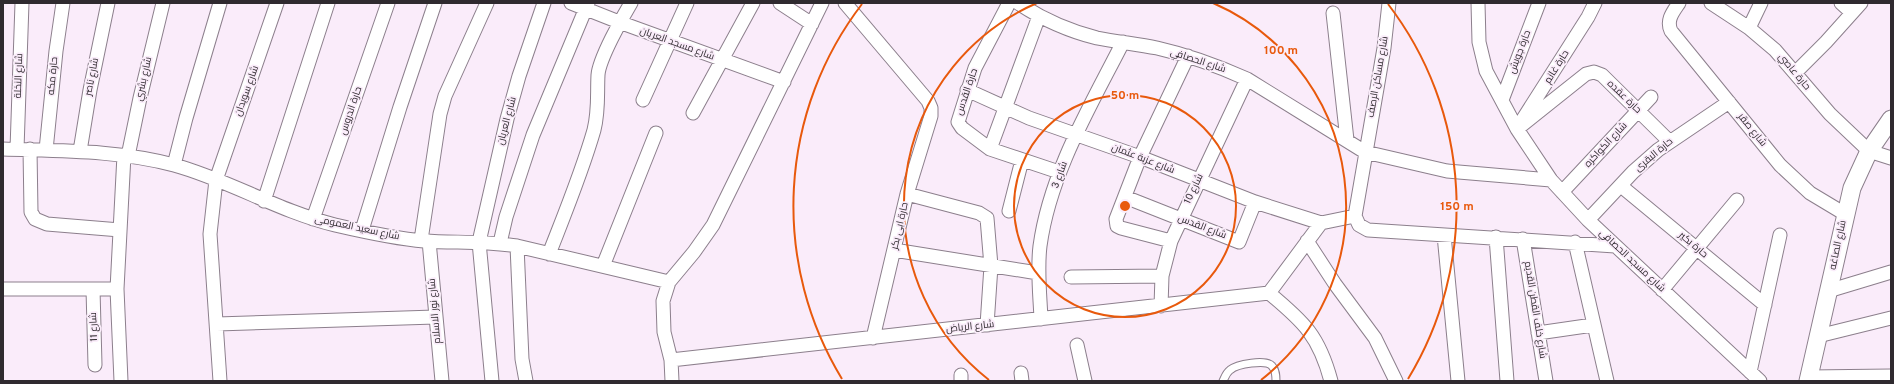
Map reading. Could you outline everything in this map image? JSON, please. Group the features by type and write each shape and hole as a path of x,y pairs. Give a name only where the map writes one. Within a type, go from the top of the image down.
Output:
{"street":[{"name":"شارع النخلة","path":"17,149 22,3"},
{"name":"حارة مكه","path":"46,150 56,50 64,3"},
{"name":"شارع ناصر","path":"80,151 90,90 108,3"},
{"name":"شارع بشري","path":"121,381 117,289 126,155 163,3"},
{"path":"174,165 186,118 220,3"},
{"name":"شارع سويدان","path":"220,381 210,234 216,180 277,3"},
{"path":"264,201 328,3"},
{"name":"حارة اندروس","path":"313,219 388,3"},
{"path":"362,230 400,107 435,3"},
{"name":"شارع نور الاسلام","path":"442,381 436,317 425,241 440,114 445,96 487,3"},
{"name":"شارع العريان","path":"492,381 479,242 507,119 544,3"},
{"name":"شارع مسجد العريان","path":"572,3 586,6 619,22 784,82"},
{"path":"549,254 572,196 594,128 599,99 598,74 619,22 631,3"},
{"path":"642,100 688,3"},
{"path":"693,113 753,3"},
{"path":"780,3 812,24"},
{"path":"672,381 670,360 664,332 663,301 669,282 694,252 713,225 822,3"},
{"name":"حارة ابى بكر","path":"845,3 928,101 931,108 931,116 907,194 873,338"},
{"name":"حارة القدس","path":"1009,3 975,68 958,122 962,128 990,149 1059,172"},
{"name":"شارع الحصافي","path":"1018,3 1039,16 1068,29 1097,38 1157,48 1188,56 1247,79 1365,152"},
{"name":"شارع مساكن الرصف","path":"1355,216 1384,48 1389,3"},
{"name":"شارع مسجد الحصافي","path":"1478,3 1478,42 1481,56 1492,84 1517,129 1551,180 1588,220 1755,377"},
{"name":"حارة جويش","path":"1502,100 1539,3"},
{"name":"حارة غانم","path":"1517,129 1585,22 1594,3"},
{"name":"شارع صقر","path":"1679,3 1670,19 1669,27 1671,31 1780,165 1794,179 1816,196 1845,214"},
{"name":"حارة عاصي","path":"1711,3 1749,28 1775,50 1830,114 1869,151"},
{"path":"1749,28 1761,3"},
{"path":"1841,3 1852,13"},
{"path":"1795,73 1861,3"},
{"path":"500,243 506,217 533,135 586,6"},
{"path":"1332,13 1347,140"},
{"path":"990,149 1039,16"},
{"name":"شارع 3","path":"1041,319 1038,273 1040,246 1047,213 1059,172 1076,134 1123,42"},
{"path":"1171,241 1121,228 1117,226 1116,219 1140,157 1188,56"},
{"name":"حارة عقده","path":"1517,129 1590,72 1602,75 1669,141"},
{"name":"شارع 10","path":"1161,306 1162,276 1171,241 1180,218 1247,79"},
{"name":"شارع عزبة عثمان","path":"967,90 1004,108 1140,157 1255,202 1321,223"},
{"name":"شارع الكواكره","path":"1562,192 1651,97"},
{"name":"حارة البقرى","path":"1588,220 1647,158 1669,141 1729,102"},
{"name":"شارع الصاغه","path":"1808,379 1845,214 1857,175 1869,151 1891,119"},
{"path":"603,266 656,133"},
{"name":"شارع سعيد العمومى","path":"3,149 80,151 126,155 174,165 216,180 264,201 313,219 362,230 425,241 500,243 517,246 669,282"},
{"path":"30,150 30,212 36,219 47,224 120,230"},
{"path":"1869,151 1891,158"},
{"path":"1365,152 1447,171 1551,180"},
{"path":"1009,211 1022,160"},
{"name":"حارة بكير","path":"1620,186 1765,305"},
{"path":"907,194 984,215 988,224 991,266 987,325"},
{"name":"شارع القدس","path":"1125,197 1239,242 1255,202"},
{"path":"1662,290 1737,200"},
{"path":"1332,381 1325,357 1310,330 1291,310 1269,292 1321,223 1355,216 1359,225 1368,230 1575,242 1615,246"},
{"path":"1444,235 1458,381"},
{"path":"1755,377 1765,305 1780,235"},
{"path":"1496,237 1506,381"},
{"name":"شارع خلف القطن القديم","path":"1523,239 1546,381"},
{"path":"1307,241 1335,284 1375,338 1396,381"},
{"path":"1575,242 1593,326 1607,381"},
{"path":"517,246 522,359 526,381"},
{"path":"894,250 1038,273"},
{"path":"1828,291 1891,272"},
{"path":"1071,277 1162,276"},
{"path":"3,289 117,289"},
{"name":"شارع 11","path":"93,289 95,365"},
{"name":"شارع الرياض","path":"670,360 1161,306 1269,292"},
{"path":"217,324 436,317"},
{"path":"1818,336 1891,318"},
{"path":"1538,334 1593,326"},
{"path":"1077,345 1084,381"},
{"path":"1808,379 1891,376"}],"lane":[{"path":"1223,381 1231,369 1237,366 1263,362 1268,363 1275,369 1276,381"}]}
